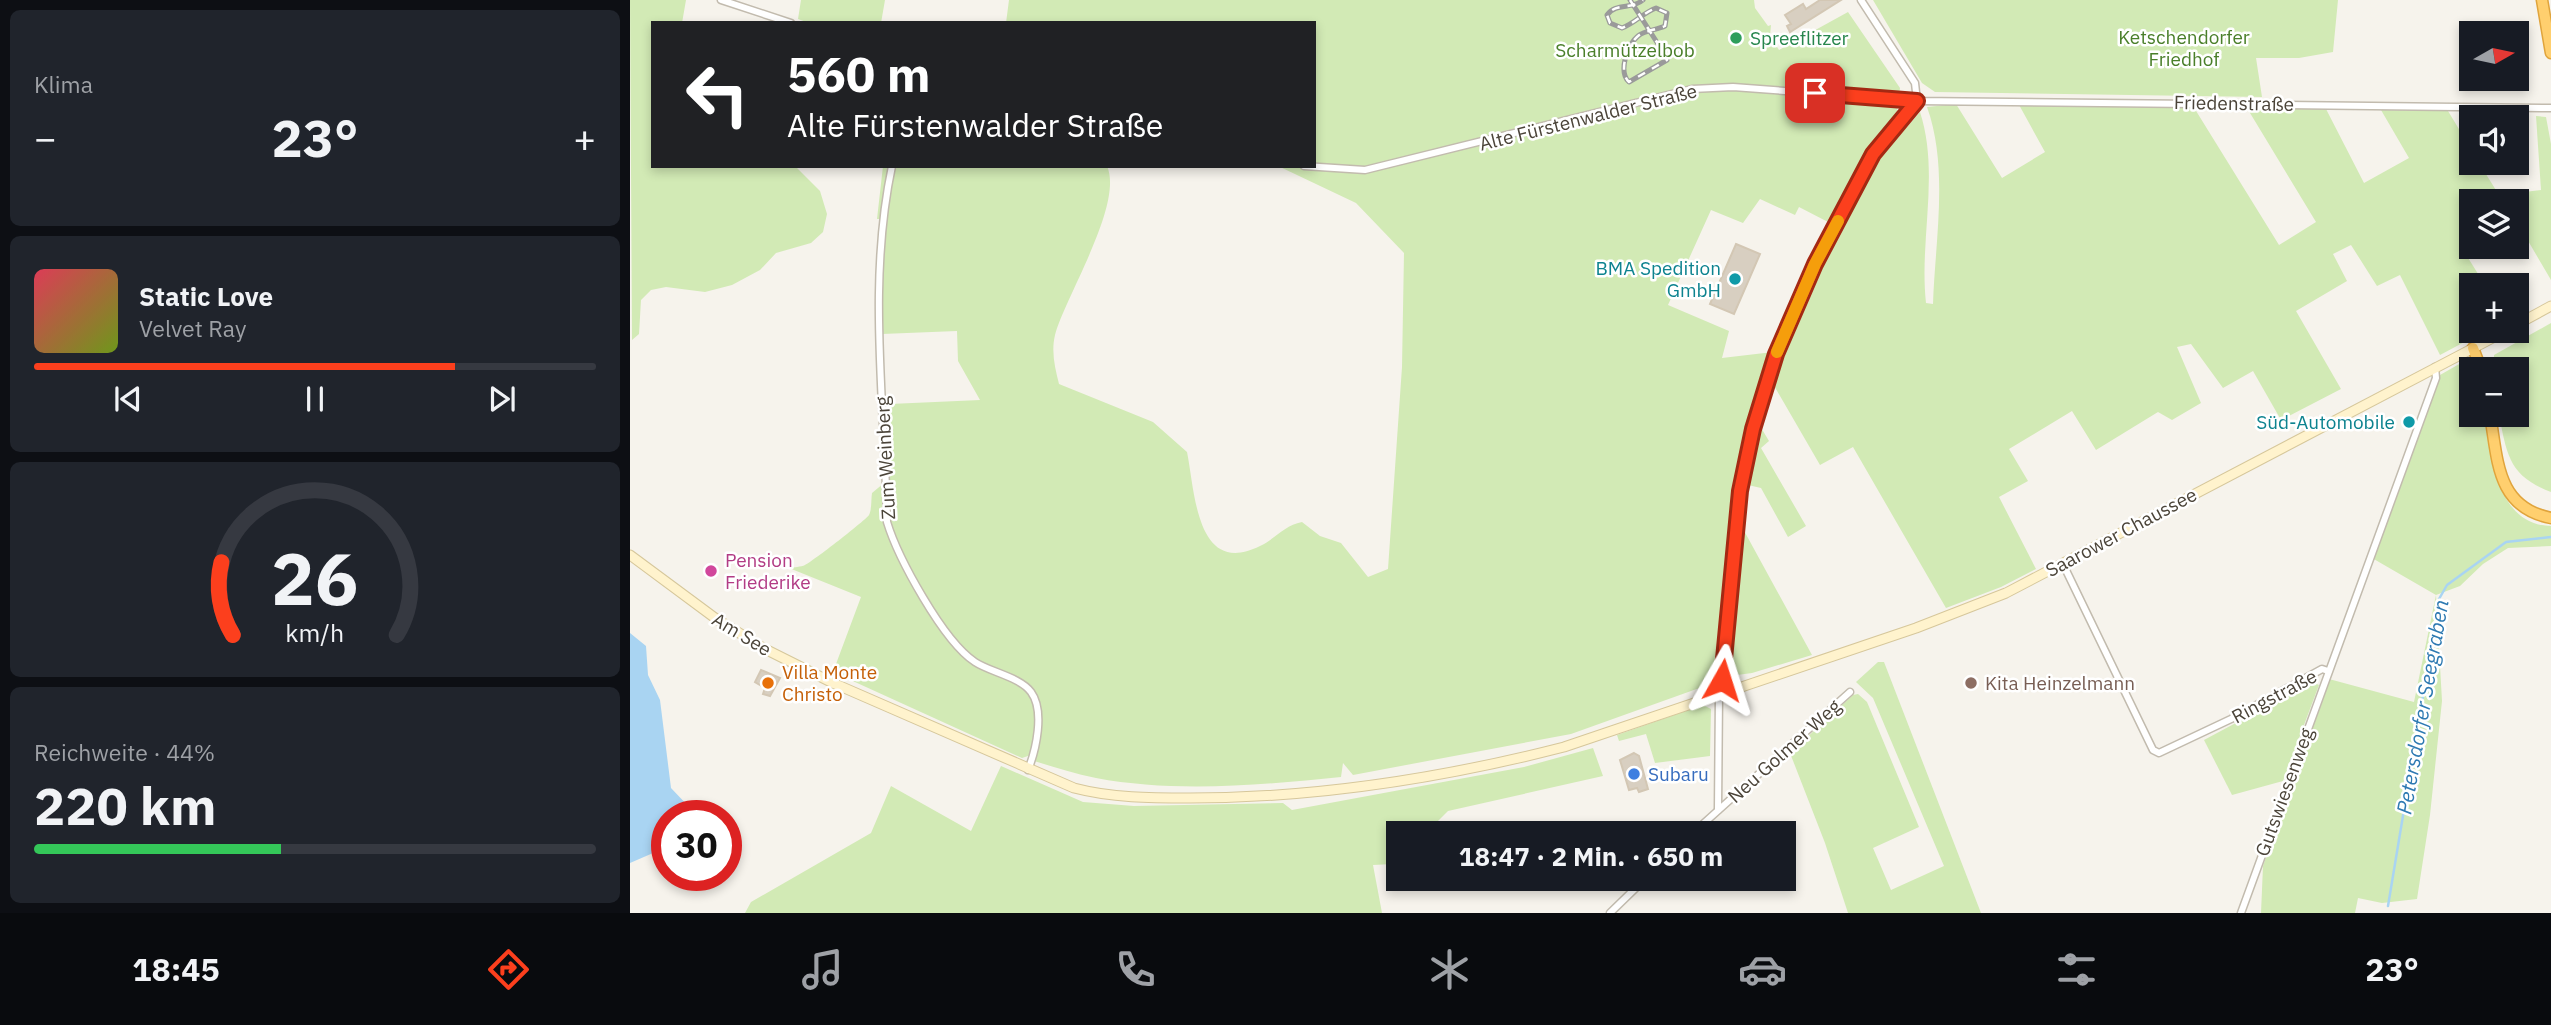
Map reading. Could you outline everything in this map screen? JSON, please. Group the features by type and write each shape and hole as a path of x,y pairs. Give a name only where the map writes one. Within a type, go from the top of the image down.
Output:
{"highway":[{"path":"2542,0 2551,53"},
{"path":"2473,348 2477,357"},
{"path":"2492,427 2505,487 2525,510 2551,518"}],"main road":[{"path":"2529,318 2551,306"},
{"name":"Saarower Chaussee","path":"1028,770 1074,788 1113,796 1227,798 1349,788 1539,754 1972,608 2063,564 2483,343"},
{"name":"Am See","path":"630,555 715,618 765,649 1028,770"}],"street":[{"path":"721,0 785,21"},
{"path":"1861,0 1915,83 1917,101"},
{"name":"Alte Fürstenwalder Straße","path":"1316,167 1365,170 1692,89 1733,87 1917,101"},
{"name":"Friedenstraße","path":"1917,101 2551,108"},
{"name":"Neu Golmer Weg","path":"1718,810 1718,694 1740,491 1753,429 1776,354 1815,264 1873,154 1917,101"},
{"name":"Zum Weinberg","path":"892,168 885,207 877,299 887,522 895,547 940,623 973,661 1030,689 1036,701 1036,751 1028,770"},
{"name":"Ringstraße","path":"2063,564 2153,750 2159,753 2231,719 2322,669 2328,671 2436,378 2435,367"},
{"name":"Gutswiesenweg","path":"2241,913 2328,671"},
{"name":"Neu Golmer Weg","path":"1706,821 1850,692"},
{"path":"1610,913 1633,891"}],"green space":[{"path":"630,0 686,0 682,21 651,21 651,168 797,168 820,191 827,214 823,232 811,243 776,253 760,270 732,285 705,292 666,287 651,290 641,300 639,334 632,340"},
{"path":"801,0 885,0 881,21 798,19"},
{"name":"Scharmützelbob","path":"1009,0 1754,0 1755,8 1768,26 1771,25 1770,36 1779,50 1848,12 1900,88 1896,118 1907,127 1920,112 1926,135 1929,183 1925,255 1926,303 1933,304 1939,180 1934,130 1927,107 1956,104 2002,178 2045,152 2018,103 2193,106 2279,245 2316,222 2247,108 2326,109 2364,183 2409,158 2381,110 2448,111 2459,129 2459,175 2486,175 2495,189 2459,189 2459,259 2469,259 2478,273 2459,273 2459,343 2462,343 2440,355 2400,275 2377,286 2351,245 2333,254 2347,281 2296,311 2341,389 2281,420 2253,371 2223,388 2191,344 2177,347 2201,403 2172,420 2158,412 2096,450 2072,411 2009,449 2028,481 1999,497 2036,569 2001,587 1946,608 1853,447 1820,465 1773,384 1760,426 1769,441 1761,448 1806,526 1788,537 1761,488 1748,485 1742,527 1812,655 1752,673 1715,678 1705,686 1571,734 1353,775 1343,763 1341,777 1218,786 1126,783 1096,778 1034,761 1034,754 1022,758 833,672 861,597 789,568 810,562 869,515 872,493 890,478 890,404 980,400 958,361 957,331 882,334 880,286 886,219 877,219 883,168 1107,168 1110,183 1101,226 1055,335 1053,354 1059,384 1153,422 1187,452 1202,526 1211,541 1223,550 1239,553 1260,546 1290,526 1302,522 1320,536 1341,543 1368,577 1388,569 1402,367 1404,253 1356,203 1282,168 1316,168 1316,21 1006,21","holes":["1760,199 1795,215 1799,207 1828,222 1773,352 1722,358 1729,331 1668,305 1711,210 1743,223"]},
{"name":"Ketschendorfer Friedhof","path":"1873,0 2338,0 2333,52 2299,58 2256,58 2262,97 1935,92 1922,83"},
{"path":"2536,116 2546,117 2551,144 2551,280 2529,242 2529,191 2541,190"},
{"path":"2551,323 2551,492 2526,479 2518,471 2508,453 2502,427 2529,427 2529,357 2494,355 2515,343 2529,343 2529,335"},
{"path":"2459,364 2459,427 2486,427 2494,467 2508,501 2518,514 2533,523 2551,526 2551,546 2508,548 2483,564 2460,586 2436,595 2372,558 2440,375"},
{"path":"2436,595 2442,701 2430,815 2417,899 2382,903 2358,898 2355,913 2261,913 2263,866 2329,679 2414,702"},
{"path":"1878,662 1884,662 1981,913 1848,913 1825,843 1790,753 1853,695 1858,694 1867,702 1919,827 1873,848 1891,890 1944,866 1873,698 1856,682"},
{"path":"2312,682 2319,685 2283,781 2232,795 2204,740"},
{"path":"1703,705 1711,709 1710,756 1655,763 1646,734 1619,741 1617,735"},
{"path":"1593,748 1603,776 1448,811 1438,821 1386,821 1386,864 1373,865 1382,913 745,913 751,902 871,833 891,786 971,831 1001,766 1083,802 1134,806 1283,803 1292,810 1524,767"}],"water":[{"path":"630,633 646,646 648,675 660,700 671,788 682,800 651,800 651,854 630,863"}],"building":[{"path":"1820,0 1841,0 1790,32 1787,26 1791,24 1785,15 1803,4 1806,9"},
{"name":"BMA Spedition GmbH","path":"1736,244 1760,254 1734,314 1710,304"},
{"name":"Villa Monte Christo","path":"761,670 780,678 770,696 763,694 765,688 755,682"},
{"name":"Subaru","path":"1634,753 1639,756 1648,789 1639,792 1637,788 1629,790 1620,760"}],"waterway":[{"name":"Petersdorfer Seegraben","path":"2388,906 2439,599 2447,585 2506,542 2551,537"}],"railway":[{"path":"1630,0 1665,55 1667,60 1629,82 1624,65 1630,46 1641,34 1648,31 1651,30 1665,26 1667,13 1656,8 1643,15 1639,18 1635,21 1622,28 1610,23 1607,15 1619,7 1629,6 1634,5 1643,0"}],"slow traffic":[{"path":"1777,352 1815,264 1838,221"}],"place":[{"name":"Spreeflitzer","path":"1736,38"},
{"name":"BMA Spedition GmbH","path":"1735,279"},
{"name":"Süd-Automobile","path":"2409,422"},
{"name":"Pension Friederike","path":"711,571"},
{"name":"Villa Monte Christo","path":"768,683"},
{"name":"Kita Heinzelmann","path":"1971,683"},
{"name":"Subaru","path":"1634,774"}],"route":[{"path":"1722,680 1740,491 1753,429 1776,354 1815,264 1873,154 1917,101 1815,93"}]}
